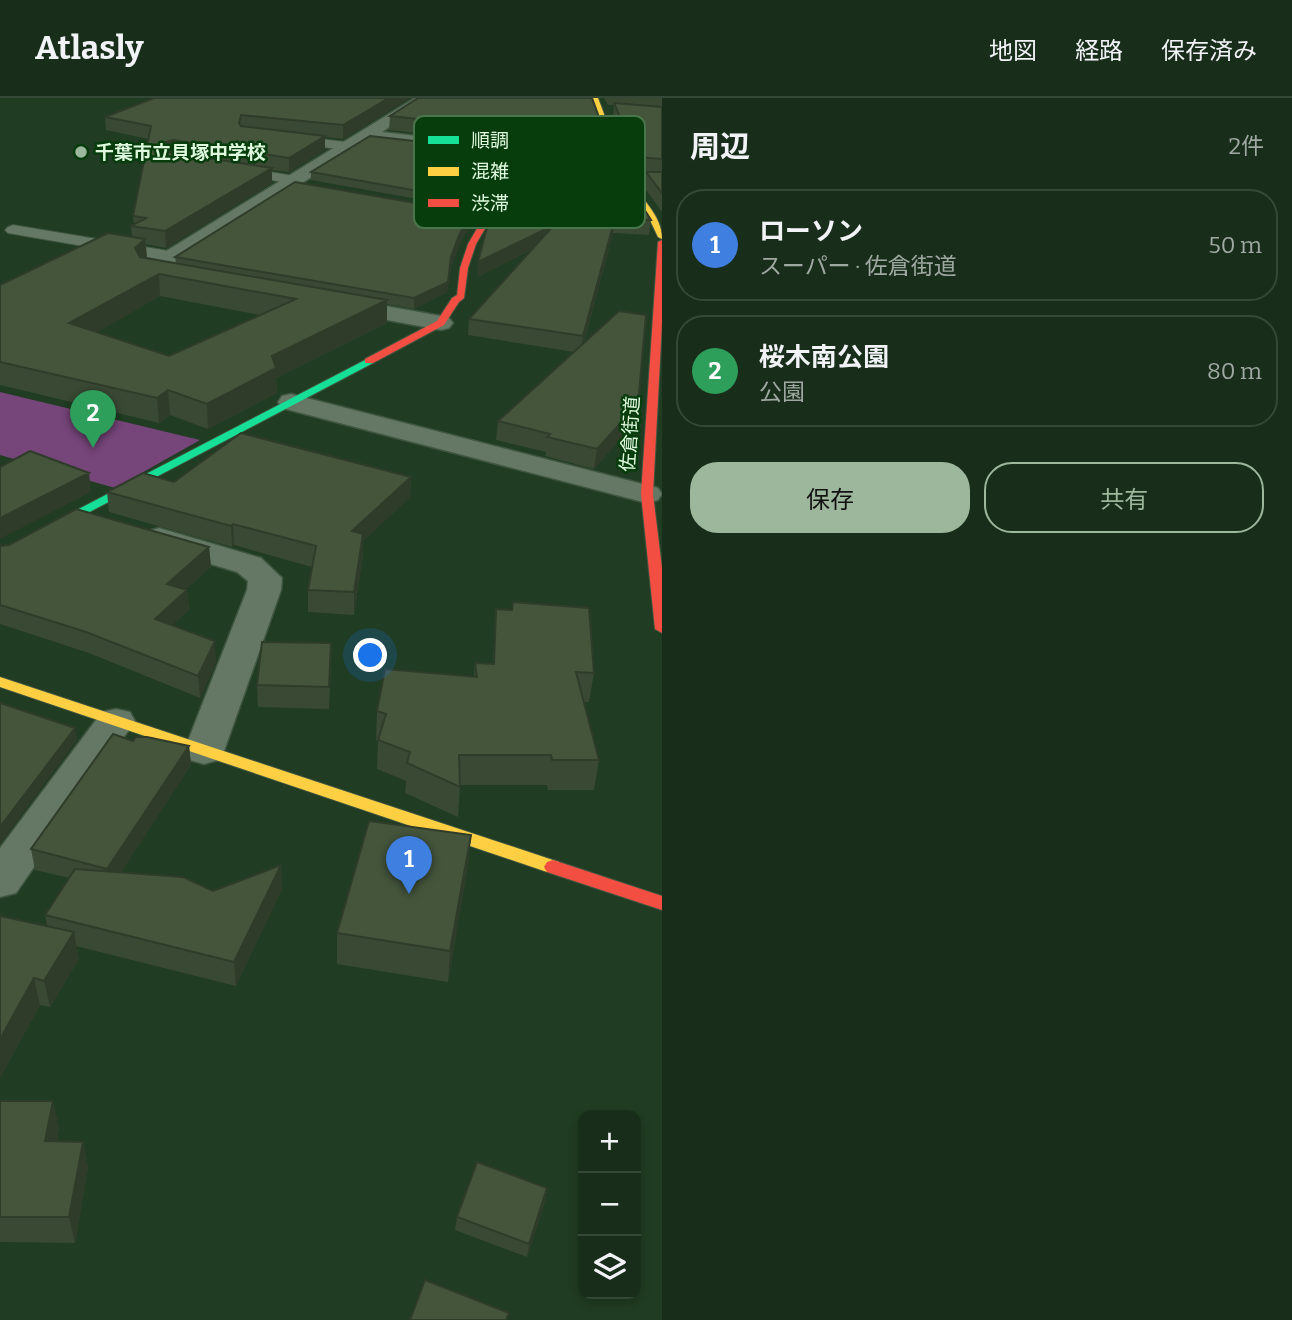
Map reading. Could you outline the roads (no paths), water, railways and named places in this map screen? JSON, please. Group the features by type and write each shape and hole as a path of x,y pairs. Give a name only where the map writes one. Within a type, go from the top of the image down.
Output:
{"main road":[{"name":"佐倉街道","path":"645,202 657,216 662,239 653,481 662,629"},
{"path":"0,555 441,323 455,300 461,296 464,268 477,228"},
{"path":"0,682 662,903"}],"street":[{"path":"393,99 422,100"},
{"path":"203,280 150,271 169,256 422,100"},
{"path":"355,140 414,144"},
{"path":"322,302 441,323"},
{"path":"291,402 653,481"},
{"path":"76,515 249,565 265,578 264,590 204,751"},
{"path":"0,881 116,721"}],"lane":[{"path":"271,137 355,140"},
{"path":"215,167 293,181 316,188"},
{"path":"13,230 169,256"}],"place":[{"name":"千葉市立貝塚中学校","path":"81,152"},
{"name":"桜木南公園","path":"93,448"},
{"name":"ローソン","path":"409,894"}]}
